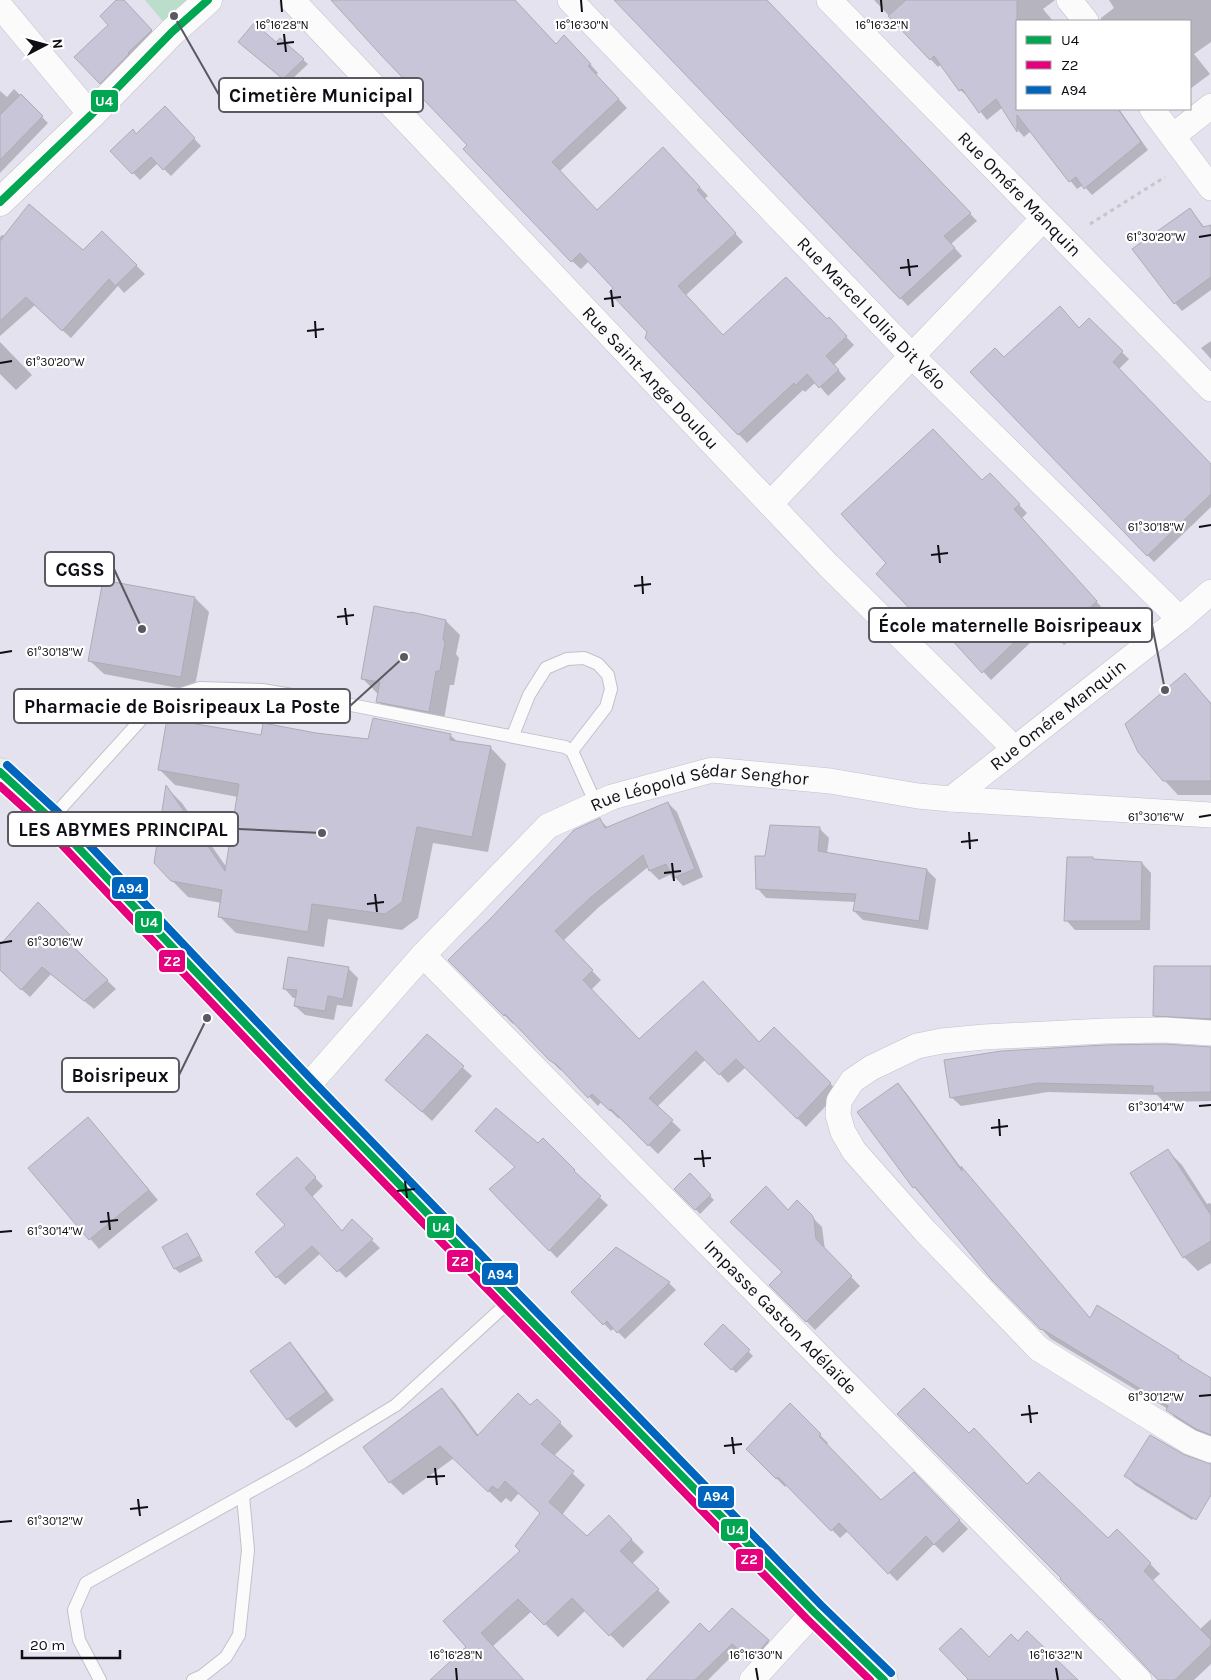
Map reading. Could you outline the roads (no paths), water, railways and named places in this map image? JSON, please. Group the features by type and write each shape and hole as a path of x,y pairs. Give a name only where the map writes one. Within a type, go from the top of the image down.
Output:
{"main road":[{"path":"5,784 51,820 511,1300 814,1612 884,1680"}],"street":[{"path":"0,202 172,32 208,0"},
{"name":"Rue Saint-Ange Doulou","path":"292,0 828,565 1015,749"},
{"name":"Rue Marcel Lollia Dit Vélo","path":"570,0 912,356 1180,619"},
{"name":"Rue Omére Manquin","path":"829,0 1211,389"},
{"path":"1070,0 1085,20"},
{"path":"0,6 91,114"},
{"path":"1173,136 1211,106"},
{"path":"1153,110 1211,188"},
{"path":"770,504 1043,220"},
{"name":"Rue Omére Manquin","path":"951,799 1180,619 1211,592"},
{"name":"Rue Léopold Sédar Senghor","path":"306,1088 423,955 548,826 612,797 712,770 830,781 918,796 951,799 1211,815"},
{"name":"Impasse Gaston Adélaïde","path":"423,955 1139,1680"},
{"path":"1211,1033 1164,1030 1105,1031 984,1037 942,1041 917,1046 872,1068 852,1081 839,1101 838,1115 843,1132 854,1151 925,1230 1039,1349 1190,1442 1211,1450"},
{"path":"752,1680 814,1612"}],"lane":[{"path":"514,735 529,695 546,668 567,659 584,658 598,664 608,675 611,689 606,707 572,751"},
{"path":"51,820 157,702 200,688 262,690 514,735 565,747 572,751 596,804"},
{"path":"100,1680 79,1640 74,1610 86,1583 303,1462 396,1405 511,1300"},
{"path":"193,1680 202,1676 226,1657 239,1635 248,1550 243,1496"}],"place":[{"name":"Cimetière Municipal","path":"174,16"},
{"name":"CGSS","path":"142,629"},
{"name":"Pharmacie de Boisripeaux La Poste","path":"404,657"},
{"name":"École maternelle Boisripeaux","path":"1165,690"},
{"name":"LES ABYMES PRINCIPAL","path":"322,833"},
{"name":"Boisripeux","path":"207,1018"}]}
